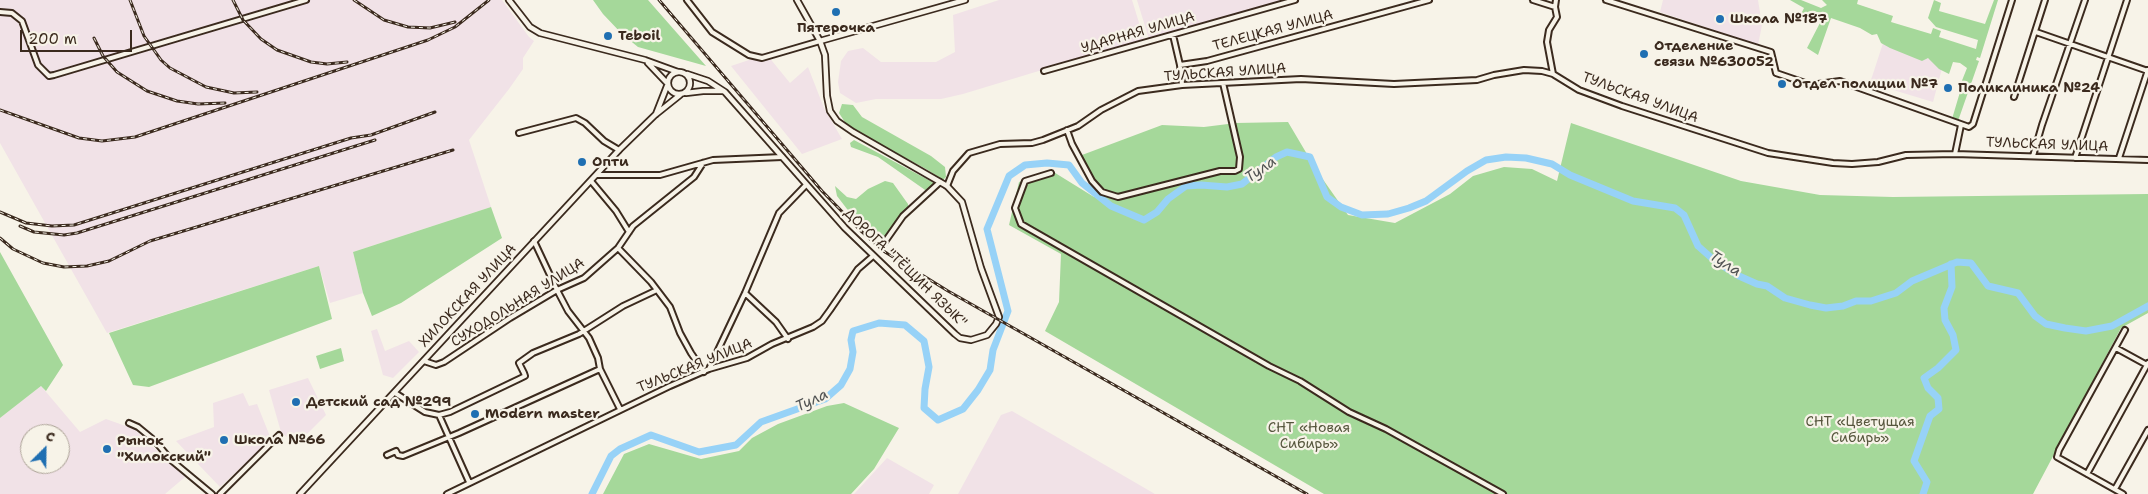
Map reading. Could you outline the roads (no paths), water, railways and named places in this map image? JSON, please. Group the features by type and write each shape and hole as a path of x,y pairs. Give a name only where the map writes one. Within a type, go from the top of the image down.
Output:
{"main road":[{"path":"508,0 530,27 540,33 646,60 687,74 691,85 682,94"},
{"name":"ДОРОГА \"ТЁЩИН ЯЗЫК\"","path":"687,74 708,81 724,92 806,185 873,256 960,338 974,340 990,332 999,317 981,268 964,207 959,197 947,186 837,121 830,111 827,96 825,55 820,41 797,0"},
{"path":"820,41 965,0"},
{"path":"646,60 670,90 682,94 705,91 724,92"},
{"path":"655,115 672,74 678,72"},
{"name":"ХИЛОКСКАЯ УЛИЦА","path":"300,494 619,150 655,115 682,94"}],"street":[{"path":"0,12 12,14 22,21 38,65 49,76 54,76 306,0"},
{"path":"687,0 712,32 749,55 762,58 820,41"},
{"name":"УДАРНАЯ УЛИЦА","path":"1044,71 1295,0"},
{"name":"ТЕЛЕЦКАЯ УЛИЦА","path":"1180,65 1208,61 1429,0"},
{"path":"1533,0 1555,7"},
{"path":"1553,74 1547,42 1550,30 1558,17 1555,7 1556,0"},
{"path":"1606,0 1771,52 1776,73 1811,85 1840,81 1969,127 1973,124 2012,0"},
{"path":"2014,97 2045,0"},
{"path":"2033,156 2085,0"},
{"path":"2075,158 2126,0"},
{"path":"2036,32 2148,71 2119,158"},
{"path":"1173,35 1180,65 1182,85"},
{"name":"ТУЛЬСКАЯ УЛИЦА","path":"947,186 953,171 969,153 1000,144 1032,143 1067,130 1138,91 1182,85 1301,79 1394,84 1477,80 1524,70 1553,74 1579,90 1613,103 1768,153 1852,164 1878,162 1906,155 1955,154 2148,160"},
{"path":"1067,130 1072,144 1092,181 1102,192 1118,197 1220,171 1235,171 1239,169 1240,157 1223,83"},
{"path":"519,132 576,118 585,123 604,141 619,150"},
{"path":"1955,154 1961,125"},
{"path":"597,175 660,175 713,160 782,157"},
{"name":"СУХОДОЛЬНАЯ УЛИЦА","path":"424,361 436,365 444,362 510,318 557,290 584,278 618,248 628,232 640,220 694,177 703,163"},
{"path":"1051,173 1025,181 1015,208 1021,224 1350,412 1386,429 1503,494"},
{"path":"590,182 616,211 628,232"},
{"path":"884,243 903,216 940,182"},
{"path":"709,369 745,293 779,212 806,185"},
{"path":"534,241 568,311 584,330 598,358 600,369 620,409"},
{"path":"618,248 658,290 670,307 690,353 704,372"},
{"name":"ТУЛЬСКАЯ УЛИЦА","path":"447,494 620,409 709,369 747,358 803,333 822,320 848,281 873,256"},
{"path":"395,393 424,412 439,415 450,412 525,376 519,363 533,353 584,330 623,306 658,290"},
{"path":"745,293 776,322 788,339"},
{"path":"2123,494 2057,457 2059,450 2125,330"},
{"path":"2087,474 2148,364 2116,348"},
{"path":"387,455 396,451 398,455 403,456 600,369"},
{"path":"439,415 469,482"},
{"path":"129,423 138,427 171,460 212,494"},
{"path":"2115,489 2148,430"},
{"path":"220,494 279,435"}],"waterway":[{"name":"Тула","path":"592,494 611,456 620,449 651,435 699,452 736,445 761,422 825,399 841,385 850,369 853,352 851,340 853,331 879,323 905,325 924,341 929,367 924,408 938,420 963,409 978,390 990,370 993,350 1008,311 987,229 1009,176 1025,165 1047,163 1069,165 1082,183 1111,206 1144,220 1157,212 1168,199 1186,186 1227,187 1242,184 1276,157 1287,152 1310,157 1327,197 1341,207 1362,215 1388,214 1426,201 1467,171 1486,160 1506,157 1526,158 1552,164 1570,175 1633,201 1675,208 1684,215 1698,246 1715,261 1739,276 1767,286 1785,298 1810,305 1826,308 1843,306 1856,301 1871,301 1896,293 1912,281 1957,262 1971,263 1988,286 2018,293 2035,316 2046,324 2086,331 2112,326 2148,306"},
{"path":"1923,494 1927,482 1914,461 1930,416 1939,409 1938,398 1928,388 1924,378 1938,368 1956,350 1953,335 1945,320 1944,308 1952,287 1951,264"}],"railway":[{"path":"130,0 144,36 161,60 170,68 206,87 234,93 257,92"},
{"path":"233,0 243,20 261,39 277,50 311,62 327,64 347,62"},
{"path":"354,0 384,20 408,27 430,28 455,22"},
{"path":"0,110 79,138 102,141 135,137 428,40 455,27 489,0"},
{"path":"659,0 822,191 860,230 885,252 948,291 1307,494"},
{"path":"94,38 103,56 117,72 147,91 177,101 198,104 225,103"},
{"path":"0,212 26,223 52,226 74,225 351,138 371,135 435,112"},
{"path":"20,226 34,232 64,235 77,233 375,140"},
{"path":"0,238 13,249 43,263 64,267 87,266 109,261 150,241 453,150"}],"place":[{"name":"Пятерочка","path":"836,12"},
{"name":"Школа №187","path":"1720,19"},
{"name":"Teboil","path":"608,36"},
{"name":"Отделение связи №630052","path":"1644,54"},
{"name":"Отдел полиции №7","path":"1782,84"},
{"name":"Поликлиника №24","path":"1948,88"},
{"name":"Опти","path":"582,162"},
{"name":"Детский сад №299","path":"296,402"},
{"name":"Modern master","path":"475,414"},
{"name":"Школа №66","path":"224,440"},
{"name":"Рынок \"Хилокский\"","path":"107,449"}],"park label":[{"name":"СНТ «Цветущая Сибирь»","path":"1860,430"},
{"name":"СНТ «Новая Сибирь»","path":"1309,436"}]}
